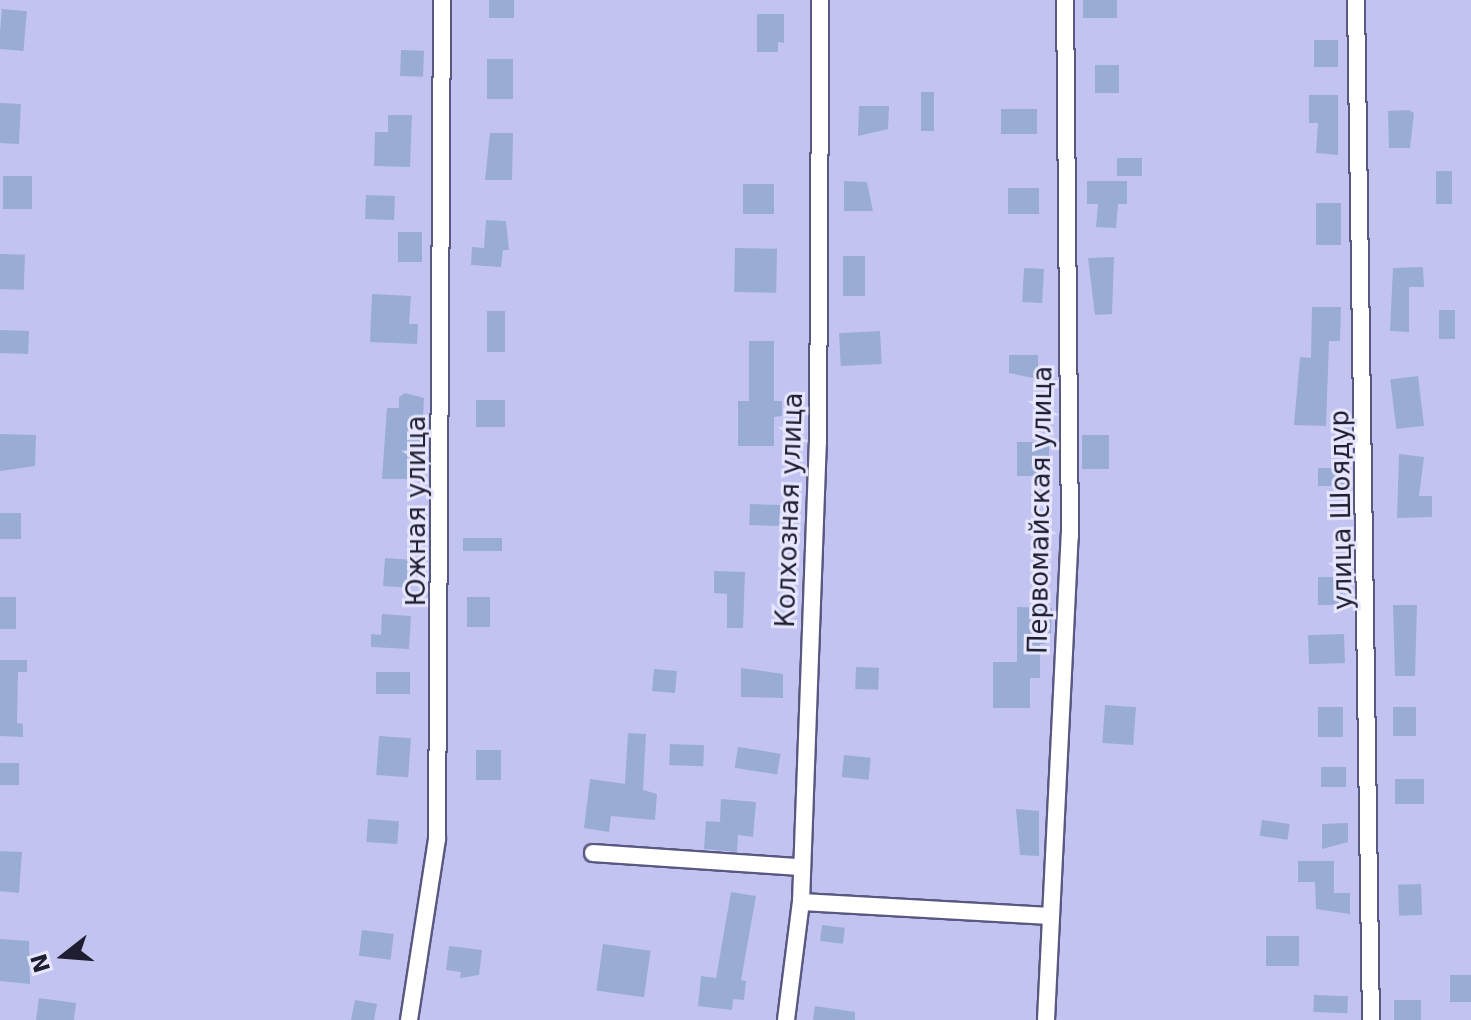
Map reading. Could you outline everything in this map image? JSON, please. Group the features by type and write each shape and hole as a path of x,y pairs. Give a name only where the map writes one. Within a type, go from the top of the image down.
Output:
{"street":[{"name":"Южная улица","path":"409,1020 437,839 442,0"},
{"name":"Колхозная улица","path":"786,1020 801,902 818,443 820,0"},
{"name":"Первомайская улица","path":"1046,1020 1070,536 1065,0"},
{"name":"улица Шоядур","path":"1356,0 1371,1020"},
{"path":"593,853 800,867"},
{"path":"801,902 1051,916"}],"building":[{"path":"489,0 514,0 514,18 489,18"},
{"path":"1083,0 1117,0 1117,18 1083,18"},
{"path":"2,9 27,11 23,51 0,49"},
{"path":"757,14 784,14 784,43 778,42 778,52 757,52"},
{"path":"1314,40 1338,40 1338,67 1314,67"},
{"path":"401,50 424,51 423,77 400,76"},
{"path":"487,59 513,59 513,99 487,99"},
{"path":"1095,65 1119,65 1119,93 1095,93"},
{"path":"921,92 934,92 934,131 921,131"},
{"path":"1309,95 1338,95 1338,155 1316,153 1318,123 1309,123"},
{"path":"0,103 21,104 19,144 0,143"},
{"path":"859,106 889,106 888,129 858,136"},
{"path":"1001,109 1037,109 1037,134 1001,134"},
{"path":"1409,110 1414,113 1410,148 1389,148 1388,111"},
{"path":"388,115 412,115 410,167 374,166 375,132 388,132"},
{"path":"490,133 513,133 512,180 485,180"},
{"path":"1117,158 1142,158 1142,176 1117,176"},
{"path":"1436,171 1452,171 1452,204 1436,204"},
{"path":"3,176 32,176 32,209 3,209"},
{"path":"844,181 867,182 873,211 844,211"},
{"path":"1087,181 1127,181 1127,204 1118,204 1116,228 1096,227 1098,204 1087,204"},
{"path":"743,184 774,184 774,214 743,214"},
{"path":"1008,188 1039,188 1039,214 1008,214"},
{"path":"366,195 395,196 394,220 365,219"},
{"path":"1316,203 1341,203 1341,245 1316,245"},
{"path":"486,220 506,221 509,250 503,250 501,267 471,265 472,247 484,248"},
{"path":"398,232 422,232 422,262 398,262"},
{"path":"735,248 777,249 776,293 734,292"},
{"path":"0,254 25,255 24,290 0,289"},
{"path":"843,256 865,256 865,296 843,296"},
{"path":"1114,257 1112,314 1095,315 1088,258"},
{"path":"1423,267 1424,287 1409,287 1409,332 1390,331 1393,268"},
{"path":"1024,268 1044,269 1042,303 1022,302"},
{"path":"372,294 411,296 409,324 418,324 417,344 370,342"},
{"path":"1312,307 1341,307 1340,341 1329,341 1326,426 1294,425 1300,357 1311,358"},
{"path":"1439,310 1455,310 1455,339 1439,339"},
{"path":"487,311 505,311 505,352 487,352"},
{"path":"0,330 29,331 28,354 0,353"},
{"path":"880,331 882,364 841,366 839,333"},
{"path":"749,341 774,341 774,401 782,401 782,416 774,417 774,446 738,446 738,401 749,401"},
{"path":"1009,355 1038,355 1038,379 1009,373"},
{"path":"1418,376 1424,426 1396,429 1390,379"},
{"path":"405,393 424,398 420,479 382,479 387,408 399,408 399,397"},
{"path":"476,400 505,400 505,427 476,427"},
{"path":"0,434 36,435 35,466 0,471"},
{"path":"1082,435 1109,435 1109,469 1082,469"},
{"path":"1017,442 1049,442 1049,476 1017,476"},
{"path":"1399,454 1424,457 1419,496 1432,496 1432,517 1397,518"},
{"path":"1318,468 1345,468 1345,486 1318,486"},
{"path":"750,504 780,505 779,526 749,525"},
{"path":"0,513 21,513 21,539 0,539"},
{"path":"463,538 502,538 502,551 463,551"},
{"path":"385,558 414,560 412,588 383,586"},
{"path":"714,571 745,572 743,628 727,628 727,594 714,593"},
{"path":"1318,577 1343,577 1343,605 1318,605"},
{"path":"0,597 16,597 16,629 0,629"},
{"path":"467,597 490,597 490,627 467,627"},
{"path":"1393,605 1417,605 1415,676 1395,676"},
{"path":"1017,607 1052,608 1051,633 1045,633 1045,644 1040,644 1040,678 1030,678 1030,708 993,708 993,662 1017,662"},
{"path":"382,614 411,616 409,649 371,647 371,634 381,635"},
{"path":"1344,634 1345,663 1309,664 1308,635"},
{"path":"0,660 27,660 27,672 18,672 17,723 23,724 23,737 0,736"},
{"path":"856,667 879,668 878,690 855,689"},
{"path":"741,668 783,674 783,698 741,697"},
{"path":"654,669 677,671 675,693 652,691"},
{"path":"376,672 410,672 410,694 376,694"},
{"path":"1105,705 1136,707 1133,745 1102,743"},
{"path":"1318,707 1343,707 1343,737 1318,737"},
{"path":"1393,707 1416,707 1416,736 1393,736"},
{"path":"628,733 646,734 643,790 657,794 655,820 611,816 609,832 584,828 590,779 625,784"},
{"path":"379,736 411,738 408,777 376,775"},
{"path":"670,744 704,745 703,766 669,765"},
{"path":"738,747 780,754 777,774 735,768"},
{"path":"476,750 501,750 501,780 476,780"},
{"path":"844,755 871,758 869,780 842,777"},
{"path":"0,763 19,763 19,785 0,785"},
{"path":"1321,767 1346,767 1346,787 1321,787"},
{"path":"1395,779 1424,779 1424,804 1395,804"},
{"path":"721,799 756,802 753,837 738,835 737,852 704,849 706,821 720,822"},
{"path":"1016,809 1039,811 1039,856 1020,855"},
{"path":"368,819 399,821 397,844 366,842"},
{"path":"1262,820 1290,824 1288,840 1260,836"},
{"path":"1348,823 1348,842 1322,849 1322,824"},
{"path":"0,851 22,852 19,893 0,891"},
{"path":"1298,861 1334,861 1334,893 1350,893 1350,914 1316,909 1315,882 1298,882"},
{"path":"1421,884 1422,915 1399,916 1398,885"},
{"path":"731,892 756,896 741,980 746,981 744,1000 733,999 732,1010 698,1006 701,976 716,978"},
{"path":"822,925 845,928 843,944 820,941"},
{"path":"362,930 394,934 391,960 359,956"},
{"path":"1266,936 1299,936 1299,966 1266,966"},
{"path":"0,939 29,941 30,984 0,981"},
{"path":"603,944 651,951 644,997 596,991"},
{"path":"449,946 482,950 479,975 460,978 461,972 446,970"},
{"path":"1450,975 1471,975 1471,1002 1450,1002"},
{"path":"1314,995 1348,996 1347,1013 1313,1012"},
{"path":"39,998 76,1003 74,1020 36,1020"},
{"path":"355,1000 377,1004 374,1020 351,1020"},
{"path":"1394,1000 1421,1000 1421,1020 1394,1020"},
{"path":"815,1006 855,1012 855,1020 813,1020"}]}
